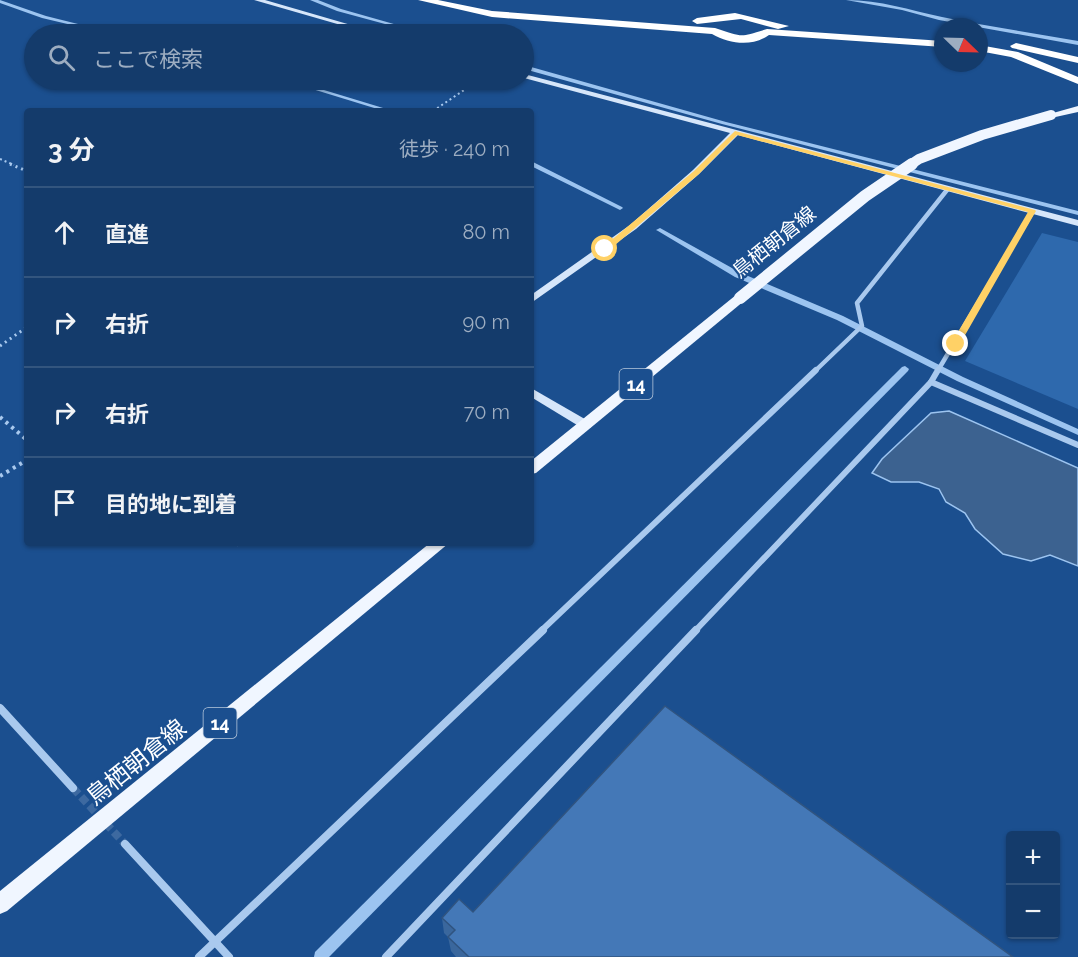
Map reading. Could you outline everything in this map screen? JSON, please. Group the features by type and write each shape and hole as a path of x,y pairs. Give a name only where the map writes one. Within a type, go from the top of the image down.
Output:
{"highway":[{"path":"423,0 492,14 544,18 716,26 738,16 754,18 766,28 934,43"},
{"path":"459,0 492,9 544,18"},
{"path":"489,1 553,12 692,22 716,26 738,39 756,38 766,28 934,36"},
{"path":"988,42 1017,46 1078,60"},
{"path":"1017,46 1049,56 1078,71"},
{"path":"988,50 1014,54 1078,81"}],"main road":[{"name":"鳥栖朝倉線","path":"534,467 865,196 919,159 982,135 1078,109"},
{"name":"鳥栖朝倉線","path":"0,904 437,546"}],"street":[{"path":"264,1 343,24"},
{"path":"534,79 1078,223"},
{"path":"534,298 633,227 696,172 735,133"},
{"path":"199,957 862,326 857,303 947,190"},
{"path":"386,957 931,381 1033,211"},
{"path":"931,381 1078,445"},
{"path":"534,394 586,425"},
{"path":"0,708 73,788"},
{"path":"125,844 230,957"}],"path":[{"path":"437,108 464,90"},
{"path":"0,159 24,170"},
{"path":"0,346 24,329"},
{"path":"0,417 24,437"},
{"path":"0,476 24,462"}],"shaded area":[{"path":"1042,233 1078,242 1078,409 965,361"},
{"path":"949,411 1078,468 1078,566 1050,555 1031,561 1003,554 975,529 965,513 946,502 939,489 919,482 891,482 872,473 882,459 931,413"}],"building":[{"path":"665,706 1013,957 469,957 448,937 455,930 442,918 459,899 473,912"}],"waterway":[{"path":"313,0 390,24"},
{"path":"849,0 902,8 939,18 1078,43"},
{"path":"0,1 44,17 73,24"},
{"path":"534,70 724,123 1078,213"},
{"path":"320,90 380,108"},
{"path":"534,165 620,208"},
{"path":"660,230 738,275 840,318 960,379 1078,432"},
{"path":"320,957 905,369"}],"tunnel":[{"path":"73,788 125,844"}],"route":[{"path":"605,249 696,172 735,133 1033,211 956,344"}]}
